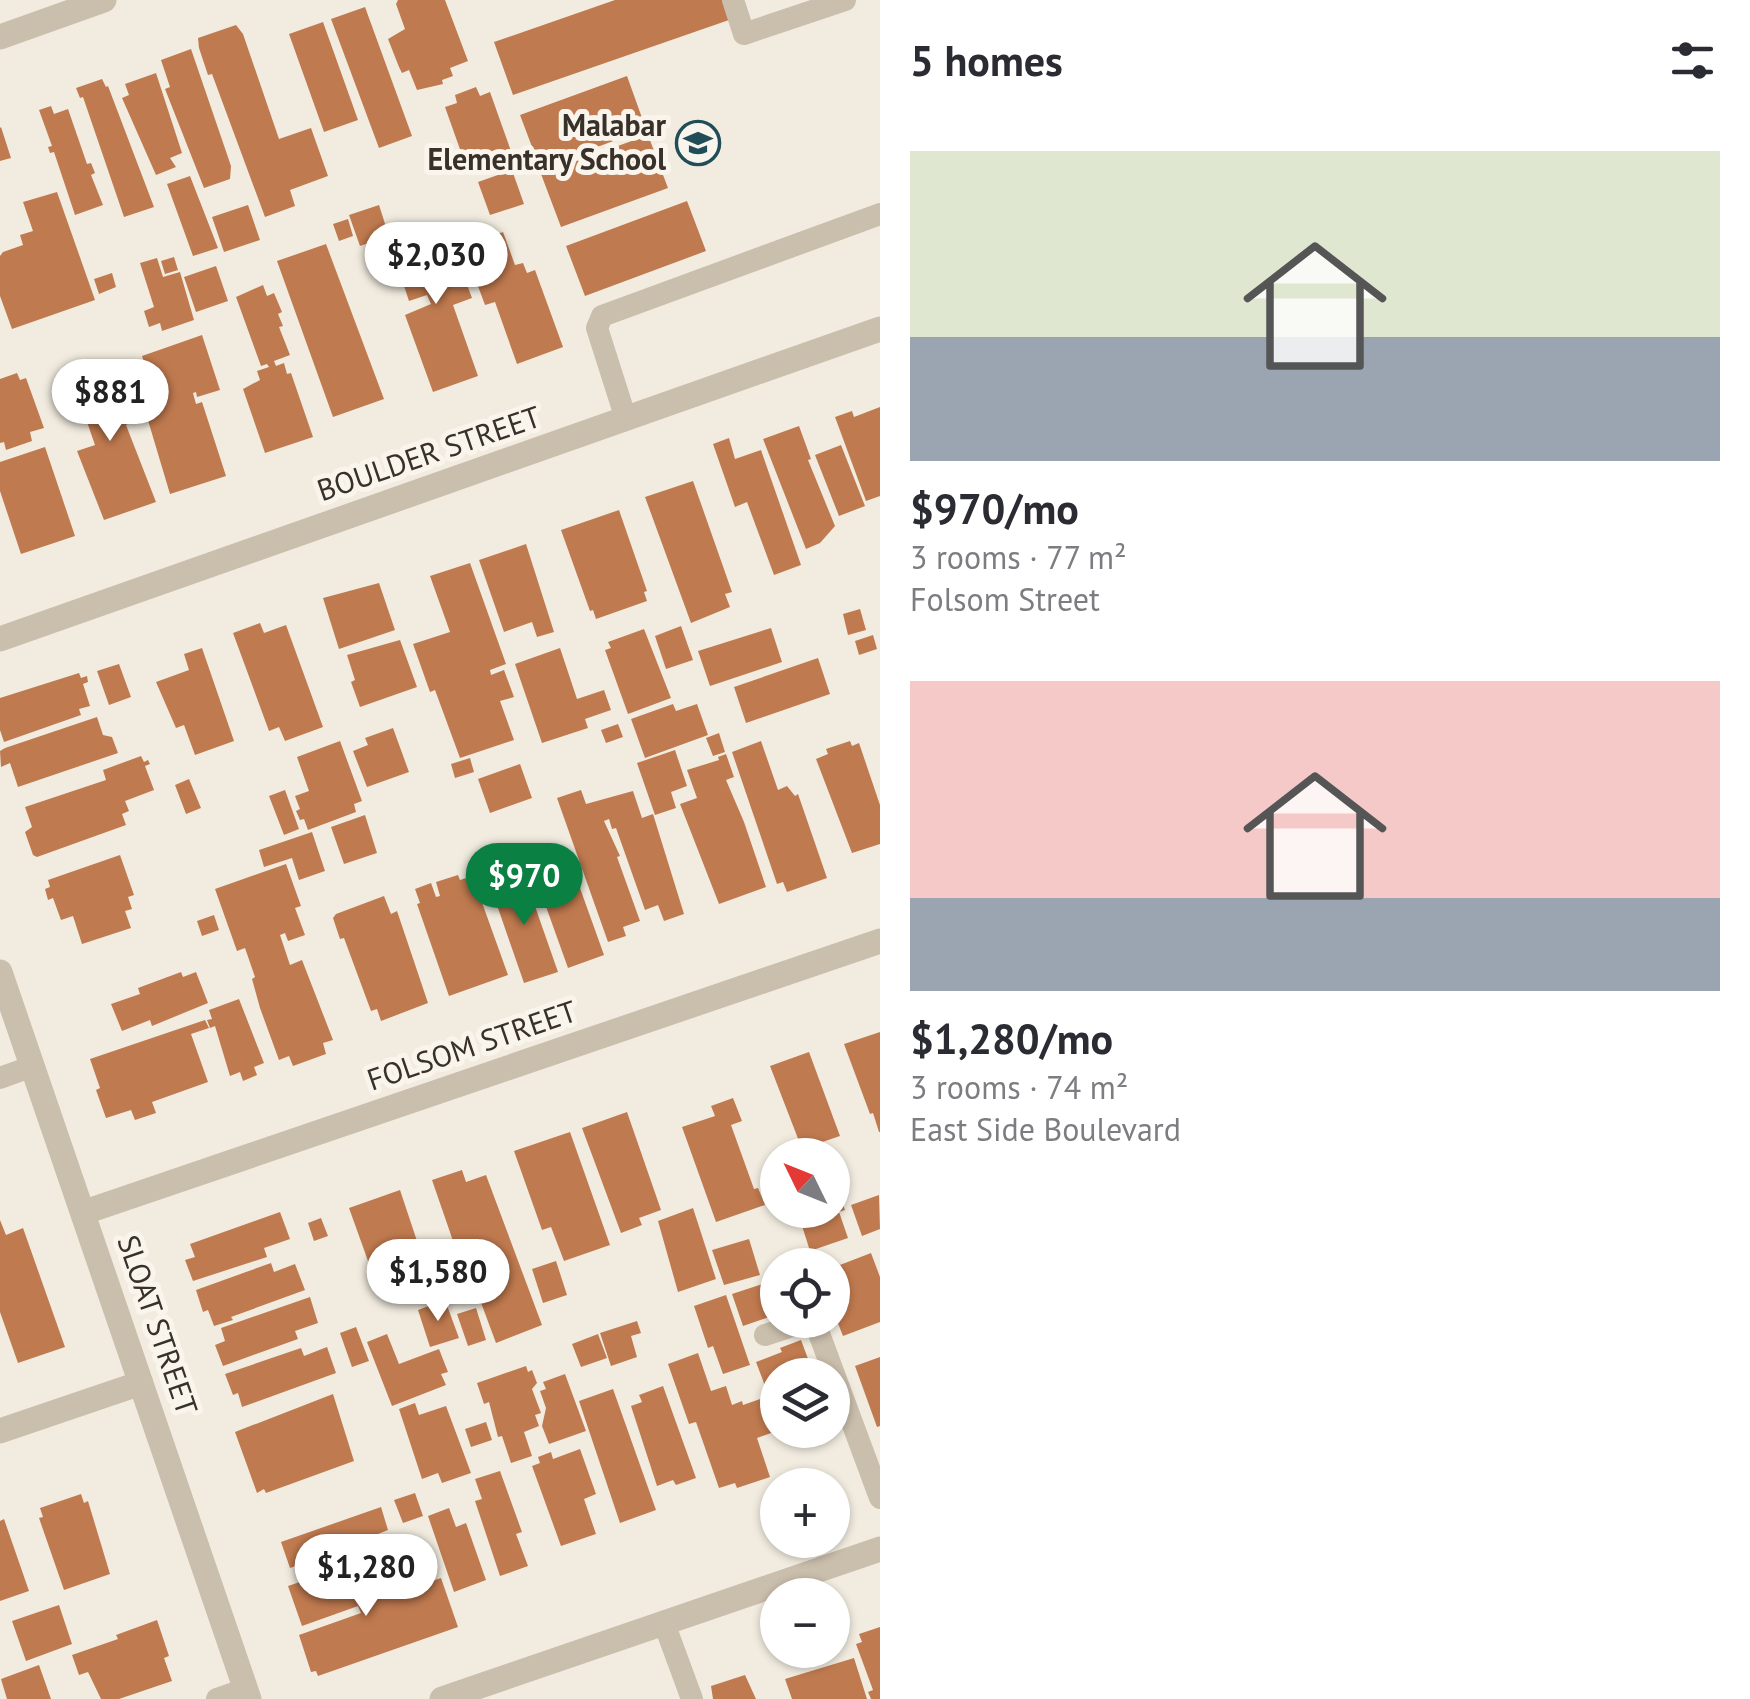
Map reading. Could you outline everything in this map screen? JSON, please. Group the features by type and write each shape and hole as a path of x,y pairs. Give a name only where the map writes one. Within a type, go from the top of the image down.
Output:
{"street":[{"path":"0,37 104,0"},
{"name":"BOULDER STREET","path":"0,639 880,330"},
{"name":"FOLSOM STREET","path":"85,1212 880,941"},
{"name":"SLOAT STREET","path":"0,972 247,1694"},
{"path":"0,1431 142,1382"},
{"path":"442,1699 880,1549"}],"lane":[{"path":"733,0 744,34 845,0"},
{"path":"626,419 597,328 602,316 880,214"},
{"path":"0,1078 33,1066"},
{"path":"819,1338 880,1498"},
{"path":"664,1623 692,1699"},
{"path":"217,1699 247,1694"}],"building":[{"path":"398,0 445,0 468,61 450,68 453,76 442,80 443,84 417,90 409,70 402,73 388,39 405,29"},
{"path":"615,0 722,0 729,20 513,95 494,42"},
{"path":"365,7 412,136 379,148 331,19"},
{"path":"323,22 358,120 324,132 289,34"},
{"path":"236,25 243,34 279,139 311,128 328,176 290,190 295,206 265,217 199,48 198,38"},
{"path":"191,49 231,166 230,179 204,188 165,89 170,87 161,60"},
{"path":"156,73 182,153 170,158 176,167 156,175 122,98 129,95 125,84"},
{"path":"627,76 646,129 540,168 520,115"},
{"path":"102,79 154,207 124,217 83,97 76,88"},
{"path":"476,87 480,96 490,92 512,154 467,169 445,107 457,103 455,95"},
{"path":"51,106 54,114 68,109 87,164 91,163 95,173 91,175 103,205 75,215 54,152 50,153 48,147 52,146 39,110"},
{"path":"0,128 11,158 0,161"},
{"path":"648,135 668,188 561,227 541,174"},
{"path":"512,170 524,204 490,215 478,182"},
{"path":"190,176 218,248 193,256 167,184"},
{"path":"57,192 95,300 12,329 0,296 0,256 23,245 20,235 33,231 23,202"},
{"path":"687,201 706,251 585,296 566,246"},
{"path":"248,205 260,240 224,252 212,217"},
{"path":"379,205 389,236 360,246 349,215"},
{"path":"348,219 353,236 339,241 333,224"},
{"path":"442,226 462,283 466,282 472,298 453,305 478,376 433,392 405,315 431,304 427,295 409,301 390,244"},
{"path":"503,232 515,265 523,263 527,273 535,270 563,347 517,364 495,302 485,305 463,246"},
{"path":"326,244 384,399 333,417 277,261"},
{"path":"174,257 178,270 165,274 161,261"},
{"path":"157,258 163,277 180,272 194,320 162,331 160,323 149,327 144,311 154,307 140,263"},
{"path":"216,266 228,301 196,312 184,277"},
{"path":"112,273 116,287 99,294 94,279"},
{"path":"263,285 267,296 274,293 282,312 278,314 283,326 279,327 290,355 274,361 276,366 284,363 287,374 291,373 313,437 265,453 243,389 260,380 257,371 269,367 261,366 236,297"},
{"path":"202,335 220,390 197,397 193,393 196,404 202,402 226,476 170,494 133,370 145,366 142,356"},
{"path":"109,359 131,422 126,425 156,502 104,520 77,451 95,445 70,373"},
{"path":"17,373 20,380 26,378 44,428 30,432 32,441 6,450 4,442 0,443 0,379"},
{"path":"880,407 880,496 866,501 835,417 852,411 854,417"},
{"path":"799,426 811,459 808,460 835,526 820,543 806,549 763,439"},
{"path":"729,438 735,459 761,450 801,565 774,575 747,502 735,507 713,444"},
{"path":"841,445 865,506 839,516 815,455"},
{"path":"45,447 75,536 21,554 0,491 0,462"},
{"path":"693,481 732,592 725,594 730,607 691,623 645,497"},
{"path":"619,510 647,601 596,619 561,530"},
{"path":"526,544 554,632 537,637 532,622 504,632 479,560"},
{"path":"470,563 506,664 490,670 491,675 504,670 514,697 500,701 514,740 460,758 413,644 450,632 430,576"},
{"path":"379,583 395,630 339,649 323,598"},
{"path":"860,609 866,630 848,635 843,614"},
{"path":"260,623 264,633 286,625 323,727 285,741 279,727 269,731 233,633"},
{"path":"681,626 693,660 666,669 655,636"},
{"path":"771,628 782,662 710,686 698,651"},
{"path":"644,629 671,698 628,714 605,650 611,648 608,642"},
{"path":"873,635 877,649 859,655 855,641"},
{"path":"400,640 417,687 360,707 347,655"},
{"path":"202,648 234,741 195,755 184,725 176,728 156,682 189,670 184,654"},
{"path":"560,648 577,699 604,690 611,710 585,719 588,728 542,743 515,664"},
{"path":"818,658 830,694 746,723 734,687"},
{"path":"119,664 131,697 109,705 97,671"},
{"path":"79,673 81,678 87,676 88,682 83,684 90,706 79,709 81,715 4,742 0,698"},
{"path":"673,704 676,711 697,704 708,735 645,758 631,719"},
{"path":"97,717 103,735 112,737 118,753 18,787 10,763 1,767 0,751 5,748"},
{"path":"618,724 623,737 606,743 601,730"},
{"path":"393,728 409,772 367,787 353,751 368,745 365,738"},
{"path":"719,733 725,752 713,756 706,738"},
{"path":"340,741 362,801 354,804 356,812 308,830 296,811 300,809 295,796 309,791 297,757"},
{"path":"761,741 778,790 787,786 795,796 798,794 827,878 787,892 783,882 777,884 732,752"},
{"path":"850,741 852,746 859,743 880,805 880,844 852,853 816,759 828,754 826,749"},
{"path":"675,750 687,786 671,792 676,808 655,815 637,763"},
{"path":"726,754 734,777 726,780 766,887 719,904 680,804 697,798 687,770"},
{"path":"141,756 150,764 145,766 154,790 125,801 129,811 122,814 126,825 37,857 33,855 25,832 32,827 25,807 106,780 103,770"},
{"path":"470,758 474,772 455,778 451,764"},
{"path":"520,764 532,798 490,813 478,779"},
{"path":"189,779 201,808 186,814 175,785"},
{"path":"285,790 299,829 284,835 269,796"},
{"path":"581,790 586,804 633,791 642,818 653,814 684,914 664,921 658,905 645,910 616,828 612,829 609,819 604,821 620,856 617,857 640,921 623,927 626,936 608,942 557,798"},
{"path":"365,815 377,853 344,864 331,827"},
{"path":"312,832 325,871 299,880 292,858 264,867 259,850"},
{"path":"566,849 604,955 568,968 530,862"},
{"path":"120,855 134,895 128,897 132,909 125,911 131,928 82,944 73,916 61,920 53,898 48,900 48,880"},
{"path":"286,864 301,906 295,908 305,935 288,941 285,933 280,935 290,965 302,960 333,1040 323,1043 326,1054 293,1066 289,1056 279,1060 260,1008 245,948 237,951 215,889"},
{"path":"523,872 558,972 524,983 490,885"},
{"path":"458,875 460,880 469,877 472,885 475,883 508,975 449,996 415,889 431,883 436,897 440,896 436,882"},
{"path":"384,896 391,914 397,911 428,1003 381,1021 377,1009 371,1011 333,918"},
{"path":"214,915 219,930 202,936 197,921"},
{"path":"181,972 183,977 196,972 208,1003 152,1026 150,1020 122,1031 111,1004 140,994 138,988"},
{"path":"239,999 264,1063 254,1067 257,1075 243,1081 240,1072 230,1076 215,1026 210,1028 207,1020 212,1019 209,1010"},
{"path":"205,1020 209,1028 191,1034 208,1082 152,1102 156,1113 135,1120 131,1110 106,1118 90,1059"},
{"path":"880,1032 880,1132 879,1132 844,1044"},
{"path":"809,1052 840,1136 798,1138 770,1066"},
{"path":"733,1098 742,1121 731,1125 754,1189 758,1188 760,1193 760,1207 716,1222 682,1127 715,1116 711,1106"},
{"path":"627,1112 661,1210 639,1218 642,1225 621,1233 582,1128"},
{"path":"570,1132 610,1245 564,1261 551,1227 542,1230 514,1151"},
{"path":"462,1170 466,1182 486,1175 542,1325 496,1343 467,1265 462,1267 432,1180"},
{"path":"400,1190 434,1292 404,1303 395,1280 377,1286 349,1208"},
{"path":"879,1195 880,1229 862,1236 851,1205"},
{"path":"693,1208 716,1279 678,1292 658,1221"},
{"path":"280,1212 290,1239 264,1248 267,1257 193,1281 185,1260 195,1257 190,1244"},
{"path":"321,1218 328,1236 314,1241 308,1223"},
{"path":"0,1220 6,1235 23,1228 65,1347 18,1363 0,1312"},
{"path":"803,1228 845,1228 848,1238 809,1248"},
{"path":"749,1239 760,1275 724,1285 712,1250"},
{"path":"871,1253 880,1277 880,1322 850,1333 850,1261"},
{"path":"556,1261 567,1295 543,1303 532,1269"},
{"path":"271,1263 274,1272 295,1264 305,1290 214,1326 208,1310 203,1312 196,1290"},
{"path":"760,1285 760,1320 743,1326 732,1294"},
{"path":"726,1295 750,1365 723,1374 713,1346 708,1348 694,1306"},
{"path":"310,1297 318,1323 295,1331 298,1339 223,1366 215,1345 225,1341 221,1328"},
{"path":"445,1300 459,1338 430,1347 418,1310"},
{"path":"476,1308 486,1340 468,1346 457,1314"},
{"path":"637,1321 641,1333 631,1336 637,1357 611,1366 600,1333"},
{"path":"356,1327 369,1361 352,1367 340,1333"},
{"path":"387,1334 399,1364 439,1349 448,1372 441,1374 446,1385 392,1406 367,1342"},
{"path":"598,1334 607,1358 581,1367 572,1344"},
{"path":"801,1340 808,1358 766,1358 782,1352 780,1348"},
{"path":"327,1347 336,1373 242,1407 238,1393 233,1395 225,1374 301,1348 304,1356"},
{"path":"698,1353 711,1391 726,1386 732,1405 760,1399 757,1438 767,1468 760,1468 760,1480 737,1488 735,1483 719,1488 696,1422 689,1424 668,1364"},
{"path":"880,1357 880,1426 877,1427 855,1366"},
{"path":"526,1366 537,1383 532,1389 541,1413 535,1415 539,1426 524,1432 532,1456 511,1463 502,1436 498,1437 489,1402 484,1404 477,1383"},
{"path":"565,1374 586,1431 549,1444 542,1426 546,1408 540,1391 546,1389 543,1382"},
{"path":"663,1386 696,1478 657,1486 631,1406 642,1402 639,1395"},
{"path":"613,1389 656,1510 620,1523 579,1401"},
{"path":"333,1394 354,1461 257,1493 235,1432"},
{"path":"415,1403 419,1415 446,1406 471,1473 442,1483 438,1473 422,1479 399,1409"},
{"path":"486,1422 492,1440 471,1447 465,1429"},
{"path":"580,1449 596,1494 584,1499 596,1534 561,1546 532,1466 540,1463 538,1457 551,1452 553,1459"},
{"path":"500,1471 522,1532 516,1534 528,1566 500,1576 475,1501 482,1499 475,1479"},
{"path":"415,1493 423,1516 403,1523 394,1500"},
{"path":"81,1494 84,1503 88,1501 110,1574 64,1590 39,1518 43,1517 40,1508"},
{"path":"381,1507 388,1530 373,1536 378,1550 303,1576 299,1565 290,1568 281,1542"},
{"path":"449,1508 456,1527 466,1523 486,1580 454,1592 428,1516"},
{"path":"4,1519 29,1591 0,1601 0,1521"},
{"path":"353,1564 366,1603 441,1578 458,1627 318,1676 316,1671 311,1672 299,1635 361,1613 358,1606 302,1626 288,1586"},
{"path":"59,1605 72,1644 26,1661 12,1621"},
{"path":"157,1620 169,1656 164,1658 172,1681 119,1699 101,1699 88,1672 79,1675 72,1655"},
{"path":"880,1627 880,1699 871,1699 868,1692 873,1690 856,1644 862,1642 859,1634"},
{"path":"854,1658 867,1699 792,1699 785,1679 821,1668 850,1668 850,1659"},
{"path":"39,1665 51,1699 7,1699 1,1679"},
{"path":"745,1675 756,1699 713,1699 711,1686"}],"place":[{"name":"Malabar Elementary School","path":"698,143"}]}
